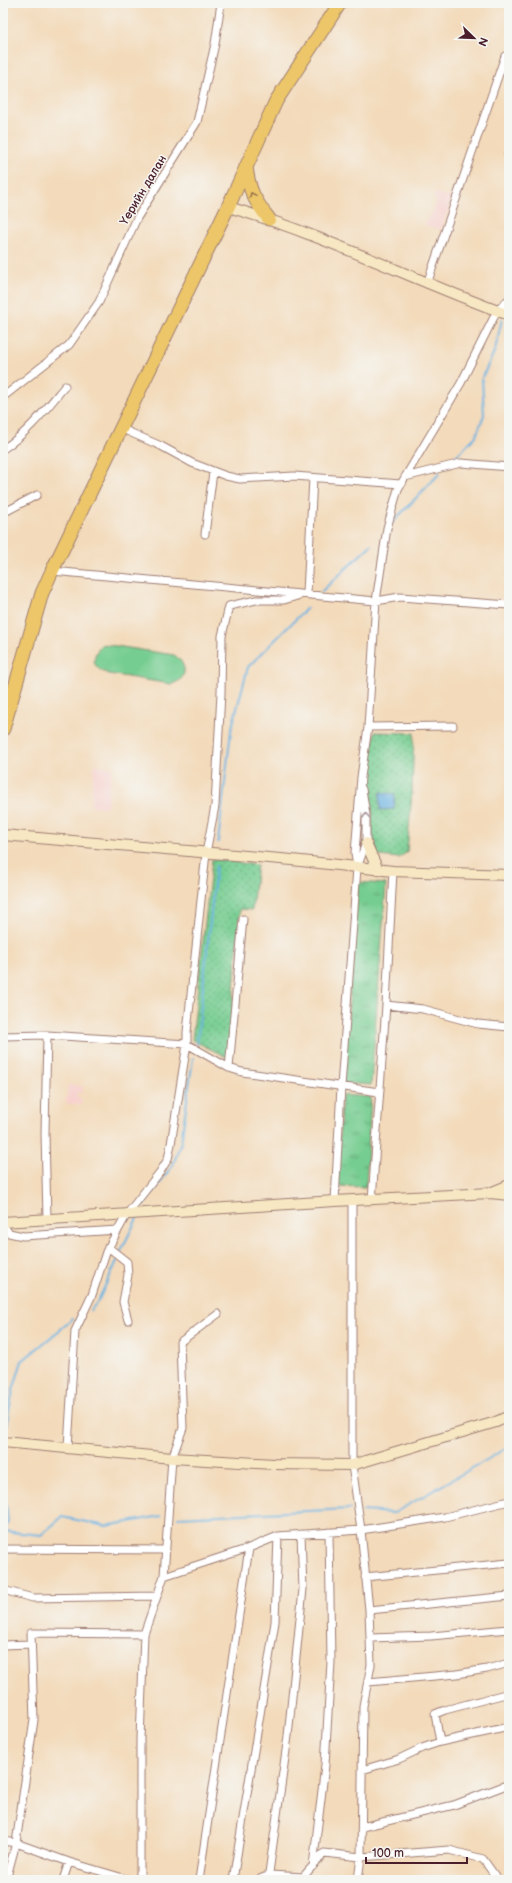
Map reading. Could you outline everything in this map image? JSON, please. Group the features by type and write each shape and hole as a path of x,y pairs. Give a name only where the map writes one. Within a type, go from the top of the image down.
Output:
{"highway":[{"path":"3,729 42,593 52,571 228,207 276,101 340,3"},
{"path":"246,167 250,192 255,202 269,219"}],"street":[{"name":"Үерийн далан","path":"3,397 69,345 99,302 137,218 197,122 215,44 221,3"},
{"path":"427,284 505,56"},
{"path":"228,207 269,219 427,284 509,315"},
{"path":"335,1201 341,1087 357,868 355,853 361,777 368,727 376,601 387,528 398,489 461,383 497,310 509,299"},
{"path":"3,449 15,441 34,423 65,386"},
{"path":"120,428 161,446 192,463 213,472 240,479 294,476 401,484"},
{"path":"405,477 461,463 509,467"},
{"path":"205,534 213,472"},
{"path":"307,593 313,478"},
{"path":"3,513 37,495"},
{"path":"52,571 307,593 376,601 400,597 509,605"},
{"path":"68,1447 75,1331 92,1295 108,1247 126,1214 160,1172 168,1159 188,1044 187,1032 206,853 215,806 221,694 222,636 229,606 256,600 284,600 307,593"},
{"path":"368,727 453,726"},
{"path":"357,868 366,843 366,815 361,777"},
{"path":"3,835 292,860 378,870 509,875"},
{"path":"366,843 378,870"},
{"path":"372,1200 386,1005 393,871"},
{"path":"229,1068 243,919"},
{"path":"386,1005 423,1009 478,1024 509,1027"},
{"path":"3,1036 47,1036 188,1044 229,1068 380,1092"},
{"path":"47,1036 45,1133 47,1219"},
{"path":"490,1193 509,1185"},
{"path":"118,1230 23,1236 9,1233 3,1224 47,1219 335,1201 490,1193 509,1195"},
{"path":"352,1201 352,1465 361,1530 369,1610 371,1665 363,1706 362,1827 361,1857 358,1880"},
{"path":"108,1247 127,1262 128,1275 123,1302 128,1320"},
{"path":"140,1880 140,1723 144,1634 164,1576 172,1458 183,1428 180,1342 218,1314"},
{"path":"3,1442 172,1458 274,1464 352,1465 496,1422 509,1416"},
{"path":"164,1576 249,1548 278,1536 361,1530 445,1517 509,1501"},
{"path":"313,1866 325,1765 331,1662 329,1532"},
{"path":"269,1877 288,1736 303,1589 301,1534"},
{"path":"233,1880 275,1622 278,1536"},
{"path":"199,1880 249,1548"},
{"path":"3,1549 166,1550"},
{"path":"365,1577 509,1563"},
{"path":"3,1590 33,1598 157,1596"},
{"path":"369,1610 509,1596"},
{"path":"370,1638 461,1634 509,1629"},
{"path":"6,1880 16,1843 34,1720 31,1633 144,1634"},
{"path":"3,1645 31,1644"},
{"path":"368,1682 457,1674 487,1669 509,1663"},
{"path":"440,1742 435,1714 444,1710 509,1693"},
{"path":"362,1770 399,1759 422,1748 440,1742 509,1727"},
{"path":"362,1827 454,1805 509,1784"},
{"path":"3,1841 16,1843 109,1878 130,1880"},
{"path":"257,1880 269,1877 303,1878 324,1853 361,1857 449,1850 483,1859 498,1880"},
{"path":"63,1880 69,1862"}],"shaded area":[{"path":"436,193 452,198 441,230 425,225 429,214 432,215 437,200 434,199"},
{"path":"94,764 112,768 107,807 91,806"},
{"path":"68,1085 83,1086 82,1093 77,1093 77,1097 81,1098 81,1105 66,1103"}],"green space":[{"path":"103,644 174,655 179,659 184,667 183,675 177,682 171,684 103,672 94,662 94,658"},
{"path":"375,732 414,733 412,792 407,852 399,858 378,856 372,845 372,812 367,773"},
{"path":"212,859 257,865 252,910 240,909 229,1058 192,1040"},
{"path":"358,882 386,884 371,1085 343,1083"},
{"path":"342,1095 371,1097 366,1187 336,1186"}],"water":[{"path":"380,792 395,794 394,809 380,810"}],"waterway":[{"path":"452,460 476,436 484,415 482,378 495,350 502,319"},
{"path":"391,524 440,473"},
{"path":"321,592 371,545"},
{"path":"218,842 231,731 248,667 307,608"},
{"path":"197,1044 216,866"},
{"path":"143,1206 173,1165 181,1142 193,1058"},
{"path":"121,1251 137,1218"},
{"path":"91,1310 98,1301 117,1261"},
{"path":"4,1436 13,1390 22,1361 73,1319"},
{"path":"362,1511 394,1513 509,1447"},
{"path":"3,1477 8,1522 5,1529"},
{"path":"178,1517 350,1509"},
{"path":"3,1531 41,1535 62,1517 106,1526 161,1516"}]}
